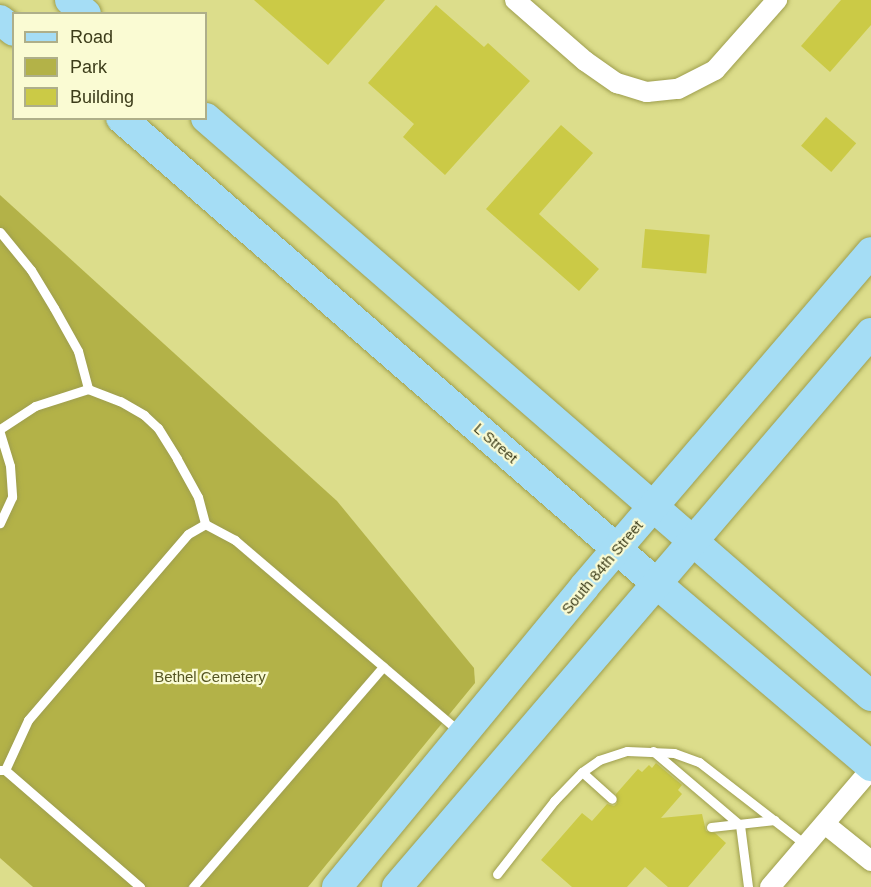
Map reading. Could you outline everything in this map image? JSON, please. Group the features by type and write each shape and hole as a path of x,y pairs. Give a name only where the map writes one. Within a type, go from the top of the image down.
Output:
{"main road":[{"path":"70,0 84,12"},
{"path":"0,20 12,29"},
{"path":"207,119 871,696"},
{"name":"L Street","path":"123,120 871,768"},
{"name":"South 84th Street","path":"338,887 617,549 871,252"},
{"path":"397,887 871,333"}],"street":[{"path":"515,0 585,61 617,83 647,92 670,90 702,79 715,70 777,0"},
{"path":"770,887 871,768"},
{"path":"825,824 871,861"}],"lane":[{"path":"0,232 31,270 54,308 78,351 88,389"},
{"path":"0,429 34,406 88,389 144,415 158,428 198,498 205,524 235,540 463,735"},
{"path":"0,434 9,466 12,497 0,523"},
{"path":"140,887 3,770 28,720 188,534 205,524"},
{"path":"193,887 383,667"},
{"path":"497,873 554,801 582,772 611,755 627,751 674,753 699,762 806,845"},
{"path":"653,751 741,825 748,887"},
{"path":"582,772 612,799"},
{"path":"711,827 776,820"}],"green space":[{"name":"Bethel Cemetery","path":"0,195 337,501 474,668 475,683 308,887 33,887 0,858"}],"building":[{"path":"254,0 385,0 328,65"},
{"path":"841,0 871,0 871,25 830,72 801,46"},
{"path":"436,5 484,47 488,43 530,81 445,175 403,137 414,124 368,83"},
{"path":"826,117 856,143 831,172 801,146"},
{"path":"561,125 593,153 539,214 599,269 579,291 486,209"},
{"path":"645,229 710,235 706,274 642,268"},
{"path":"656,763 682,785 678,790 682,794 661,818 702,814 706,831 715,833 726,843 688,887 668,887 645,867 627,887 572,887 541,860 582,813 592,821 607,804 614,806 617,803 616,794 638,769 642,772 649,765 652,768"}]}
